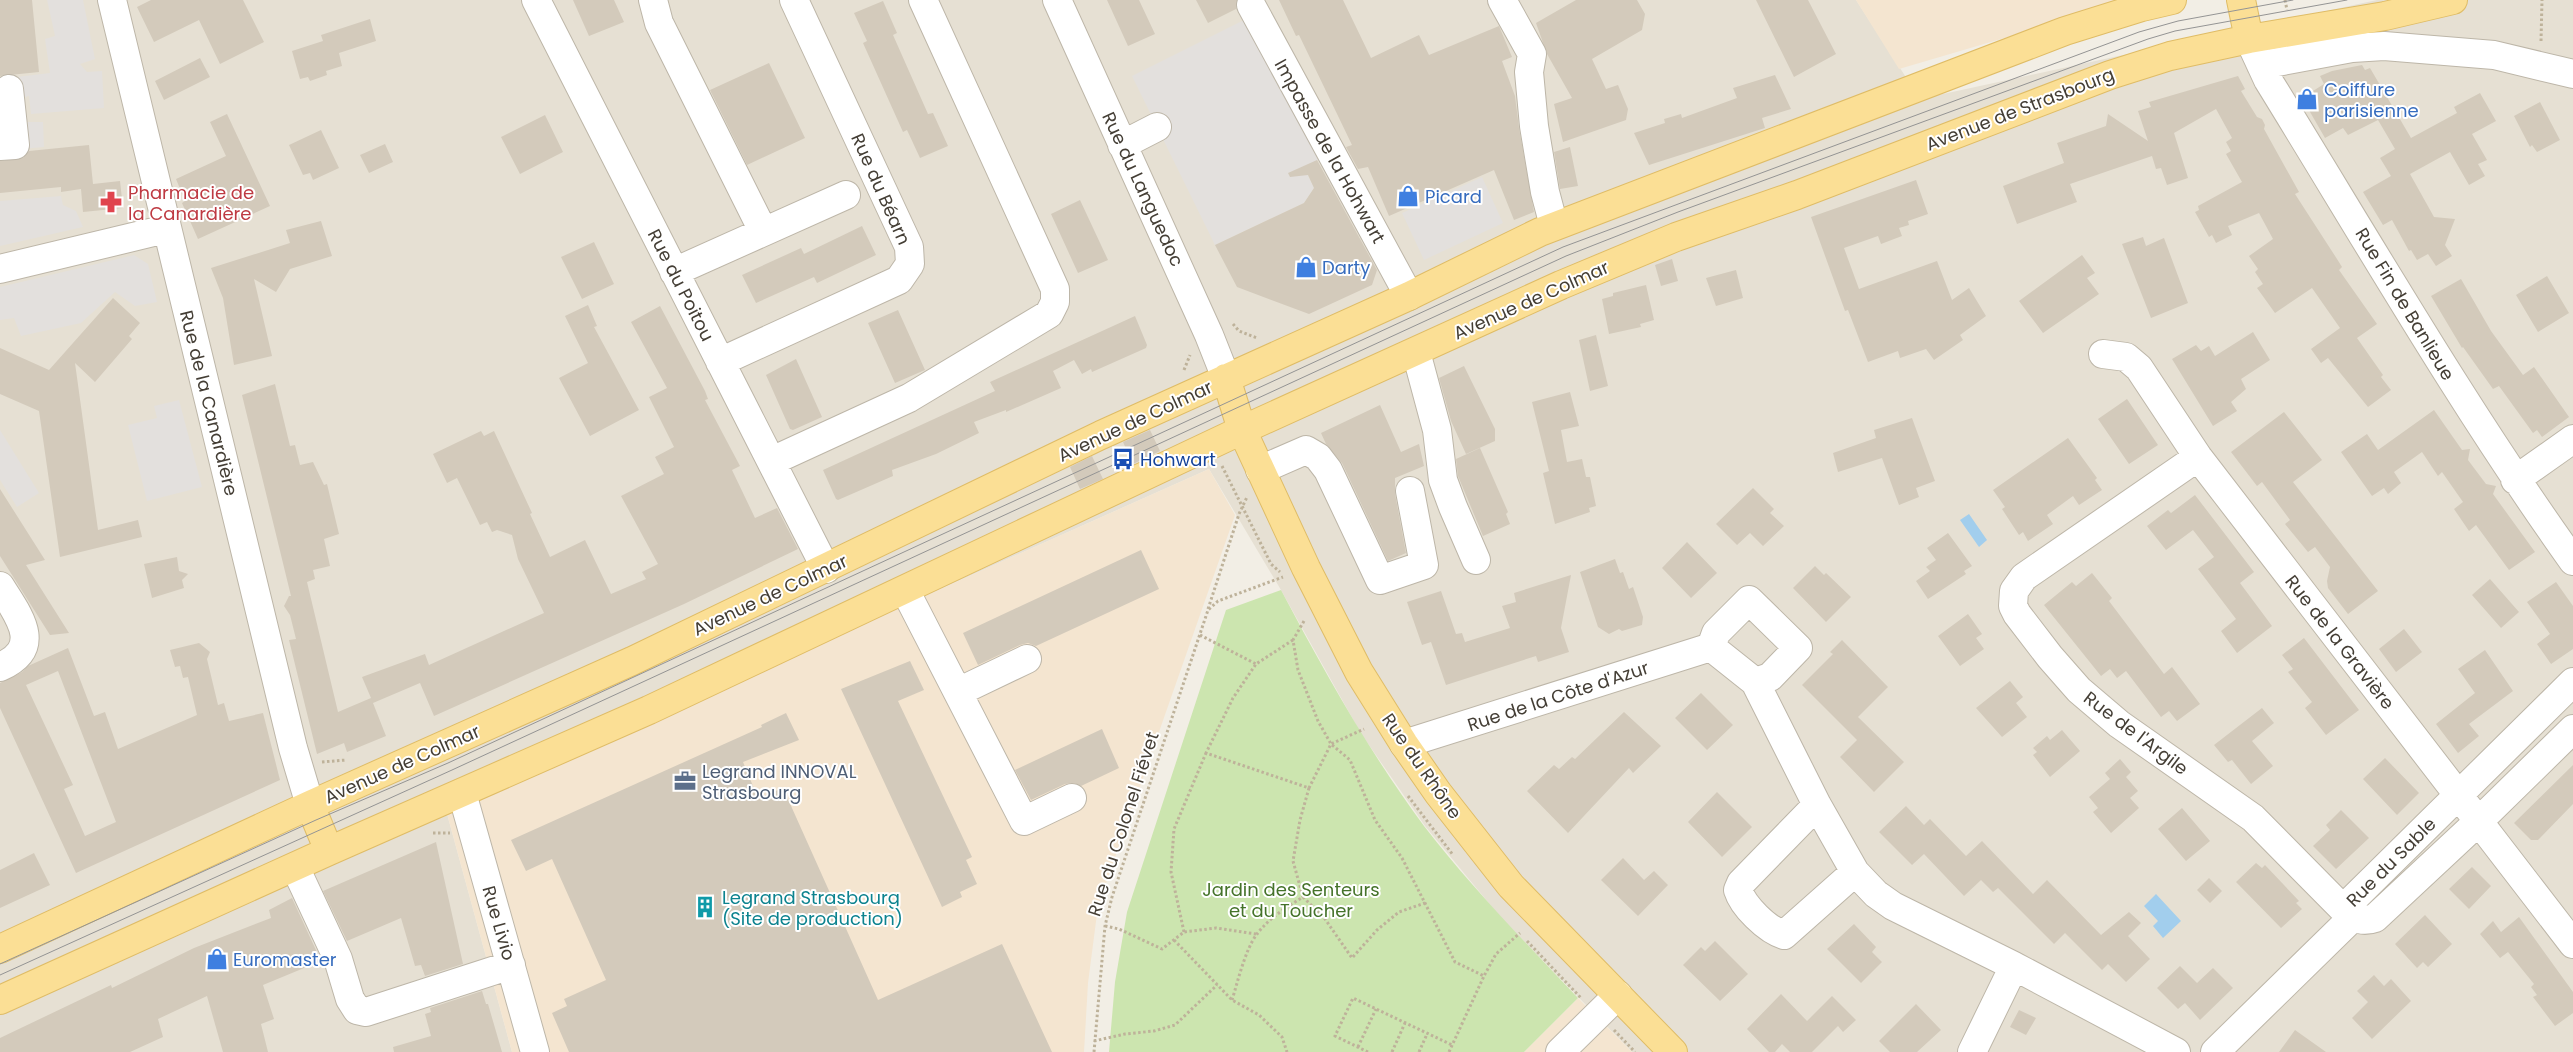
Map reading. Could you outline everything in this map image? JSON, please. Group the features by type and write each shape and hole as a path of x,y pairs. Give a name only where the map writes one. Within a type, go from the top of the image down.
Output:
{"main road":[{"name":"Avenue de Colmar","path":"0,949 310,805 614,669 1102,435 1409,296 1554,226 2065,32 2142,7 2172,0"},
{"path":"2241,0 2249,39"},
{"name":"Avenue de Strasbourg","path":"1797,195 2110,75 2170,56 2249,39 2351,22 2453,0"},
{"name":"Avenue de Colmar","path":"0,1000 329,851 650,710 1242,430 1561,285 1658,245 1797,195"},
{"name":"Avenue de Colmar","path":"1226,378 1242,430"},
{"name":"Rue du Rhône","path":"1242,430 1306,568 1359,672 1438,794 1511,886 1673,1052"},
{"name":"Avenue de Colmar","path":"310,805 329,851"}],"street":[{"name":"Rue de la Canardière","path":"112,0 166,229 294,748 310,805"},
{"name":"Rue du Poitou","path":"536,0 826,569"},
{"path":"653,0 659,23 763,231"},
{"name":"Rue du Béarn","path":"720,362 899,280 910,264 909,247 794,0"},
{"path":"772,461 909,398 1049,314 1056,302 1055,289 924,0"},
{"name":"Rue du Languedoc","path":"1056,0 1209,335 1226,378"},
{"path":"1502,0 1532,54 1529,72 1534,126 1545,192 1554,226"},
{"name":"Impasse de la Hohwart","path":"1251,6 1409,296"},
{"name":"Rue Fin de Banlieue","path":"2249,39 2261,65 2447,374 2488,435 2515,480 2573,561"},
{"path":"2261,65 2368,46 2494,54 2536,63 2573,74"},
{"path":"0,146 15,144 9,89"},
{"path":"1122,145 1157,127"},
{"path":"674,272 846,194"},
{"path":"0,269 166,229"},
{"path":"1416,352 1437,430 1444,480 1452,507 1476,560"},
{"name":"Rue de la Gravière","path":"2103,354 2126,357 2139,368 2198,457 2573,944"},
{"path":"2515,480 2573,439"},
{"path":"1260,470 1306,450 1318,457 1328,470 1380,580 1424,565 1410,491"},
{"name":"Rue de l'Argile","path":"2198,457 2024,577 2014,591 2013,606 2044,650 2079,690 2119,724 2253,818 2347,913"},
{"path":"0,586 24,625 24,646 11,662 0,667"},
{"path":"906,590 1024,821 1072,798"},
{"path":"1755,682 1770,677 1798,648 1749,600 1716,634 1711,648 1755,682 1817,805 1855,872 1876,894 1893,906 2014,966 2176,1052"},
{"name":"Rue de la Côte d'Azur","path":"1404,744 1711,648"},
{"path":"958,692 1028,659"},
{"name":"Rue du Sable","path":"2573,682 2459,796 2347,913 2369,920 2375,918 2479,821 2573,729"},
{"name":"Rue Livio","path":"462,793 535,1052"},
{"path":"1817,805 1741,883 1738,890 1741,898 1775,932 1784,935 1855,872"},
{"path":"294,867 338,959 350,999 357,1010 366,1012 510,965"},
{"path":"2215,1052 2347,913"},
{"path":"1972,1052 2014,966"},
{"path":"1560,1052 1618,995"}],"path":[{"path":"2536,63 2542,34 2542,0"},
{"path":"1233,325 1239,331 1258,339 1260,344"},
{"path":"1183,375 1190,349"},
{"name":"Rue du Colonel Fiévet","path":"1094,1052 1104,926 1112,897 1239,514 1260,470"},
{"path":"1208,610 1218,601 1306,568"},
{"path":"1184,932 1171,872 1174,830 1206,753 1233,698 1256,664 1293,640 1304,621"},
{"path":"1200,635 1256,664"},
{"path":"1293,640 1298,670 1318,721 1331,744 1350,760 1376,820 1402,858 1455,962 1484,976"},
{"path":"1364,729 1331,744 1309,788 1300,820 1293,860 1303,897 1325,919 1352,958 1377,930 1400,912 1425,903"},
{"path":"1206,753 1309,788"},
{"path":"1232,1000 1240,971 1256,934 1276,914 1303,897"},
{"path":"1104,926 1119,929 1162,949 1184,932 1216,928 1256,934"},
{"path":"1448,1052 1496,954 1520,933"},
{"path":"1174,940 1232,1000 1259,1015 1282,1037 1287,1052"},
{"path":"1094,1040 1154,1031 1175,1025 1217,985"},
{"path":"1368,1052 1335,1036 1353,998 1452,1045"},
{"path":"1358,1047 1376,1009"},
{"path":"1392,1052 1405,1023"},
{"path":"1419,1052 1428,1034"}],"shaded area":[{"path":"0,0 1856,0 1920,99 2377,0 2573,0 2573,1052 1632,1052 1502,919 1425,826 1360,732 1281,590 1209,469 446,810 512,1052 0,1052"},
{"path":"47,0 83,0 95,59 80,64 87,72 102,71 104,108 31,114 29,96 25,97 20,102 23,122 43,122 44,147 0,151 0,79 50,73 45,39 55,36"},
{"path":"1856,0 2134,0 1899,69"},
{"path":"1248,18 1322,158 1304,167 1314,188 1304,203 1215,245 1132,76"},
{"path":"1482,177 1503,223 1424,260 1402,213"},
{"path":"61,196 63,205 76,211 83,227 0,246 0,201"},
{"path":"134,255 148,264 157,302 135,306 115,292 81,323 21,336 14,318 0,320 0,287"},
{"path":"179,400 202,487 147,501 128,425 157,418 154,406"},
{"path":"0,430 39,493 17,507 0,480"},
{"path":"1209,469 1235,515 1098,906 1088,983 1084,1052 512,1052 446,810"},
{"path":"1578,998 1632,1052 1524,1052"}],"green space":[{"name":"Jardin des Senteurs et du Toucher","path":"1281,590 1348,711 1384,769 1424,826 1479,892 1578,998 1524,1052 1109,1052 1115,982 1127,912 1226,610"}],"water":[{"path":"1969,514 1987,540 1979,547 1960,520"},
{"path":"2156,894 2181,921 2163,938 2153,926 2158,921 2144,906"}],"building":[{"path":"0,0 32,0 39,72 0,76"},
{"path":"151,0 243,0 264,42 220,64 199,20 154,42 137,7"},
{"path":"573,0 614,0 624,22 589,36"},
{"path":"1107,0 1139,0 1155,34 1128,46"},
{"path":"1196,0 1237,0 1236,9 1208,23"},
{"path":"1279,0 1343,0 1371,58 1419,35 1429,55 1499,26 1512,57 1502,61 1515,96 1534,212 1514,220 1494,170 1389,216 1368,167 1358,169 1346,147 1352,145 1299,35 1296,36"},
{"path":"1576,0 1637,0 1645,14 1642,30 1592,59 1606,89 1618,85 1628,109 1626,120 1563,142 1554,104 1572,98 1547,54 1536,23"},
{"path":"1756,0 1808,0 1836,54 1794,77"},
{"path":"883,1 897,33 893,35 928,114 933,113 948,146 920,158 907,130 903,132 863,43 867,41 854,13"},
{"path":"370,19 376,41 339,53 342,66 326,71 327,75 310,81 308,77 300,79 292,51 323,41 321,35"},
{"path":"200,58 210,77 164,100 155,81"},
{"path":"769,63 805,138 747,165 710,90"},
{"path":"2362,65 2365,70 2370,68 2411,138 2457,113 2454,107 2480,93 2496,121 2472,134 2487,160 2478,164 2485,176 2469,185 2450,152 2410,174 2434,217 2455,219 2445,245 2452,256 2436,266 2428,254 2417,260 2411,250 2409,251 2392,220 2383,225 2363,192 2391,176 2380,158 2395,149 2378,120 2348,135 2343,128 2325,138 2302,98 2324,84 2320,76 2332,71"},
{"path":"1775,75 1791,109 1762,118 1765,128 1649,165 1634,133 1665,123 1664,119 1681,114 1682,118 1737,98 1733,88"},
{"path":"2238,76 2245,89 2241,91 2257,117 2262,119 2265,125 2264,129 2299,192 2295,194 2342,267 2339,270 2377,324 2357,338 2383,375 2381,377 2391,390 2368,407 2328,358 2321,363 2311,349 2340,328 2312,288 2275,313 2257,288 2263,284 2255,272 2258,269 2249,256 2273,239 2259,213 2228,226 2232,235 2216,243 2212,235 2209,237 2195,212 2199,210 2198,206 2242,182 2226,154 2231,151 2226,142 2232,138 2216,109 2174,133 2188,178 2167,185 2161,168 2156,169 2152,156 2070,184 2077,202 2017,224 2003,186 2064,163 2057,143 2106,126 2108,114 2148,141 2138,111 2151,107 2149,102"},
{"path":"2540,102 2560,140 2537,152 2532,145 2530,147 2514,116"},
{"path":"227,114 270,206 198,239 182,203 185,201 176,179 226,156 210,122"},
{"path":"545,115 563,152 520,174 501,137"},
{"path":"321,130 339,168 313,180 310,173 303,175 289,145"},
{"path":"385,144 393,162 369,173 360,155"},
{"path":"89,145 93,184 120,181 123,208 83,212 81,189 61,192 61,187 0,193 0,161 23,158 29,151"},
{"path":"1570,147 1578,186 1560,189 1554,152"},
{"path":"1317,160 1377,270 1372,285 1309,314 1237,287 1215,245 1304,203 1314,188 1308,175 1290,177 1288,173"},
{"path":"1916,180 1928,214 1908,221 1909,225 1899,228 1902,236 1881,244 1878,236 1844,248 1859,289 1937,261 1952,300 1969,288 1986,316 1960,335 1963,340 1934,360 1926,349 1900,358 1898,351 1868,362 1848,310 1845,311 1811,217"},
{"path":"1080,200 1108,260 1078,273 1051,214"},
{"path":"321,221 332,256 290,269 276,292 254,279 272,356 234,365 223,298 211,268 290,243 286,230"},
{"path":"862,226 876,255 817,283 814,277 756,303 742,275 801,248 804,254"},
{"path":"2143,237 2146,246 2164,238 2188,303 2151,318 2122,244"},
{"path":"594,242 614,284 582,299 561,257"},
{"path":"2082,255 2095,273 2087,278 2099,294 2043,333 2019,301"},
{"path":"1672,259 1678,281 1661,286 1655,265"},
{"path":"1736,270 1743,298 1716,306 1706,278"},
{"path":"2547,276 2569,313 2538,332 2516,295"},
{"path":"2461,279 2491,331 2523,375 2534,367 2569,417 2542,437 2537,430 2533,433 2499,386 2493,389 2462,348 2431,296"},
{"path":"1646,285 1654,320 1640,324 1641,327 1609,334 1602,299 1613,296 1613,293"},
{"path":"113,298 140,323 129,336 132,339 95,382 75,363 98,530 138,520 142,537 60,557 39,411 0,394 0,348 49,370"},
{"path":"588,305 597,326 594,327 639,410 590,436 559,378 588,363 565,316"},
{"path":"660,306 705,391 708,399 705,400 740,466 732,470 755,518 777,508 798,549 684,604 434,716 420,683 373,703 386,736 347,752 344,743 317,754 289,640 296,639 290,615 284,606 289,596 291,596 242,395 275,384 290,446 295,445 300,465 313,462 324,485 327,484 339,534 324,539 330,566 313,570 315,579 307,582 338,712 371,698 362,677 425,654 429,665 544,613 518,559 512,535 497,530 492,532 487,522 480,525 457,478 447,483 433,454 481,431 484,436 494,431 550,557 585,540 611,594 646,579 642,572 658,564 621,496 664,474 655,457 674,447 649,397 667,388 631,322"},
{"path":"898,310 925,370 895,383 868,323"},
{"path":"1135,316 1147,345 1146,348 1092,372 1091,369 1082,374 1074,360 1053,371 1061,388 1006,412 1006,410 974,422 979,433 936,454 892,470 893,476 838,500 836,499 823,470 995,391 990,382"},
{"path":"2253,332 2270,360 2241,379 2246,389 2231,402 2237,411 2213,426 2172,359 2196,345 2201,351 2209,346 2215,356"},
{"path":"1596,335 1608,386 1590,391 1579,340"},
{"path":"796,359 822,417 793,430 790,429 766,375"},
{"path":"1464,366 1495,429 1495,441 1466,454 1451,421 1439,378"},
{"path":"1570,392 1579,426 1561,430 1567,462 1582,459 1586,477 1590,477 1596,506 1589,508 1590,512 1555,524 1543,473 1549,471 1532,402"},
{"path":"2127,399 2158,445 2129,464 2098,419"},
{"path":"1380,405 1401,452 1419,444 1424,466 1395,478 1395,494 1406,553 1388,561 1342,463 1326,444 1321,433"},
{"path":"2434,410 2462,450 2470,449 2468,460 2486,484 2496,486 2493,494 2535,552 2509,570 2476,525 2469,531 2454,509 2463,502 2442,472 2438,476 2422,452 2394,472 2401,483 2388,494 2384,488 2372,496 2341,452 2367,434 2378,450"},
{"path":"2284,412 2322,460 2293,482 2378,591 2348,614 2328,588 2327,581 2330,567 2315,547 2308,552 2285,524 2290,520 2262,482 2257,486 2231,452"},
{"path":"1912,418 1935,481 1916,488 1919,497 1899,505 1882,458 1838,472 1833,453 1876,438 1874,430"},
{"path":"1150,430 1160,451 1133,464 1123,442"},
{"path":"2068,438 2097,478 2095,480 2102,490 2079,505 2073,496 2047,515 2053,524 2028,541 2023,532 2019,535 2002,509 2005,507 1993,490"},
{"path":"1480,448 1508,512 1506,514 1510,524 1483,536 1458,476 1456,459"},
{"path":"1092,456 1103,479 1080,489 1070,467"},
{"path":"1753,488 1774,509 1770,513 1784,526 1763,546 1750,533 1737,545 1716,524"},
{"path":"0,489 45,560 26,565 69,633 50,635 0,556"},
{"path":"2195,495 2254,572 2240,583 2272,626 2237,653 2221,631 2236,619 2198,569 2214,557 2193,530 2166,550 2147,526 2168,510 2171,513"},
{"path":"1948,533 1972,566 1964,571 1966,574 1928,599 1916,581 1930,571 1926,567 1936,560 1927,548"},
{"path":"1687,542 1717,573 1691,598 1662,568"},
{"path":"1141,550 1159,589 1036,646 1028,643 1020,645 978,665 963,633"},
{"path":"177,557 179,571 188,574 182,580 184,588 152,598 144,564"},
{"path":"1615,559 1620,573 1623,572 1629,589 1633,587 1643,617 1642,625 1622,631 1619,629 1609,634 1598,627 1580,572"},
{"path":"1815,566 1824,575 1826,573 1851,597 1826,622 1793,588"},
{"path":"2092,573 2112,598 2109,601 2164,674 2172,667 2200,704 2177,721 2169,711 2161,717 2126,671 2117,678 2110,669 2101,676 2044,605 2072,582 2076,586"},
{"path":"1571,575 1561,628 1569,652 1538,662 1536,656 1446,685 1431,642 1422,645 1407,602 1441,591 1456,634 1462,633 1465,642 1510,628 1502,606 1516,602 1514,593"},
{"path":"2490,579 2519,612 2501,628 2472,595"},
{"path":"2556,582 2573,606 2573,649 2551,664 2537,644 2550,634 2527,602"},
{"path":"1968,614 1982,634 1976,638 1984,649 1960,666 1938,636"},
{"path":"2404,629 2422,652 2396,672 2379,649"},
{"path":"2304,638 2359,710 2326,735 2305,708 2312,702 2288,672 2293,669 2282,655"},
{"path":"1842,640 1888,687 1858,717 1904,762 1874,792 1840,757 1857,740 1802,685 1833,654 1830,652"},
{"path":"199,643 210,652 207,659 218,705 224,703 229,721 263,713 280,780 76,873 0,708 0,683 22,672 28,666 68,648 94,716 105,712 118,749 197,715 188,677 183,678 180,666 175,667 170,650","holes":["58,671 116,822 85,836 64,789 73,785 26,685"]},
{"path":"2485,650 2513,691 2469,724 2479,736 2458,753 2436,724 2475,693 2458,669"},
{"path":"910,661 924,690 898,701 972,857 966,860 977,884 960,892 962,897 942,907 841,689"},
{"path":"2010,681 2023,697 2016,703 2027,717 2002,737 1976,708"},
{"path":"1701,693 1733,725 1707,750 1675,718"},
{"path":"2262,708 2274,723 2252,741 2273,766 2251,784 2232,760 2228,762 2214,745"},
{"path":"1624,712 1661,746 1633,773 1629,768 1568,833 1527,791 1554,765 1559,769 1572,757 1575,759"},
{"name":"Legrand Strasbourg (Site de production)","path":"786,713 799,740 743,762 758,798 783,788 878,1000 1002,944 1052,1052 569,1052 552,1013 567,1006 564,999 606,980 552,859 526,871 511,840 762,727 761,725"},
{"path":"1102,729 1119,768 1081,786 1074,783 1065,784 1031,800 1015,770"},
{"path":"2062,730 2080,751 2050,777 2033,755 2037,752 2033,748 2047,736 2050,740"},
{"path":"2385,758 2419,793 2397,815 2363,779"},
{"path":"2120,759 2131,772 2126,777 2138,791 2130,798 2139,808 2111,833 2093,812 2098,808 2089,797 2110,779 2105,773"},
{"path":"2573,765 2573,804 2538,840 2531,840 2514,823"},
{"path":"1717,792 1752,827 1722,857 1688,822"},
{"path":"1906,806 1924,825 1930,819 1966,856 1982,841 2033,894 2047,880 2101,935 2129,912 2141,923 2128,936 2150,959 2126,982 2108,964 2102,970 2065,933 2054,944 1998,888 1993,892 1981,880 1964,896 1924,854 1912,865 1879,832"},
{"path":"2182,808 2210,841 2186,861 2158,829"},
{"path":"2341,810 2369,838 2336,869 2313,846 2330,830 2326,825"},
{"path":"436,842 463,964 425,976 421,965 415,966 401,918 347,941 323,891"},
{"path":"34,853 50,885 0,908 0,870"},
{"path":"1623,858 1644,880 1654,871 1668,885 1638,916 1601,880"},
{"path":"2256,863 2262,868 2265,865 2299,901 2296,903 2302,909 2281,928 2236,882"},
{"path":"2472,867 2491,886 2469,909 2449,889"},
{"path":"2209,878 2222,891 2210,903 2197,890"},
{"path":"292,898 321,961 263,985 274,1019 261,1024 268,1052 223,1052 207,996 158,1019 163,1037 130,1052 0,1052 0,1038 111,985 112,988 194,948 271,918 269,910"},
{"path":"2425,915 2452,944 2428,967 2423,962 2417,968 2395,944"},
{"path":"2519,917 2573,992 2573,1013 2555,1026 2533,997 2537,995 2531,987 2534,984 2508,952 2500,958 2480,934 2493,921 2501,932"},
{"path":"1854,924 1876,947 1872,952 1882,962 1861,983 1827,949"},
{"path":"1715,941 1748,974 1720,1001 1683,965 1701,947 1705,951"},
{"path":"2180,966 2197,983 2213,968 2233,988 2200,1020 2185,1003 2178,1009 2157,988"},
{"path":"2374,975 2384,986 2391,979 2411,1001 2372,1039 2352,1018 2368,1002 2357,991"},
{"path":"482,991 486,1004 488,1004 502,1052 394,1052 393,1047 431,1036 425,1014 431,1012 430,1008"},
{"path":"1781,994 1807,1021 1832,996 1856,1020 1843,1032 1838,1026 1812,1052 1790,1052 1782,1044 1775,1052 1769,1052 1747,1029"},
{"path":"1916,1004 1941,1030 1917,1052 1890,1052 1879,1041"},
{"path":"2019,1010 2036,1018 2026,1035 2010,1027"},
{"path":"2295,1030 2326,1052 2279,1052"}],"tram line":[{"path":"0,964 316,820 448,763 1563,247 2139,32 2178,21 2293,0"},
{"path":"0,975 452,770 1566,256 1678,212 2148,39 2175,31 2347,0"}],"place":[{"name":"Coiffure parisienne","path":"2307,99"},
{"name":"Picard","path":"1408,196"},
{"name":"Pharmacie de la Canardière","path":"111,202"},
{"name":"Darty","path":"1306,267"},
{"name":"Hohwart","path":"1123,459"},
{"name":"Legrand INNOVAL Strasbourg","path":"685,781"},
{"name":"Legrand Strasbourg (Site de production)","path":"705,907"},
{"name":"Euromaster","path":"217,959"}]}
